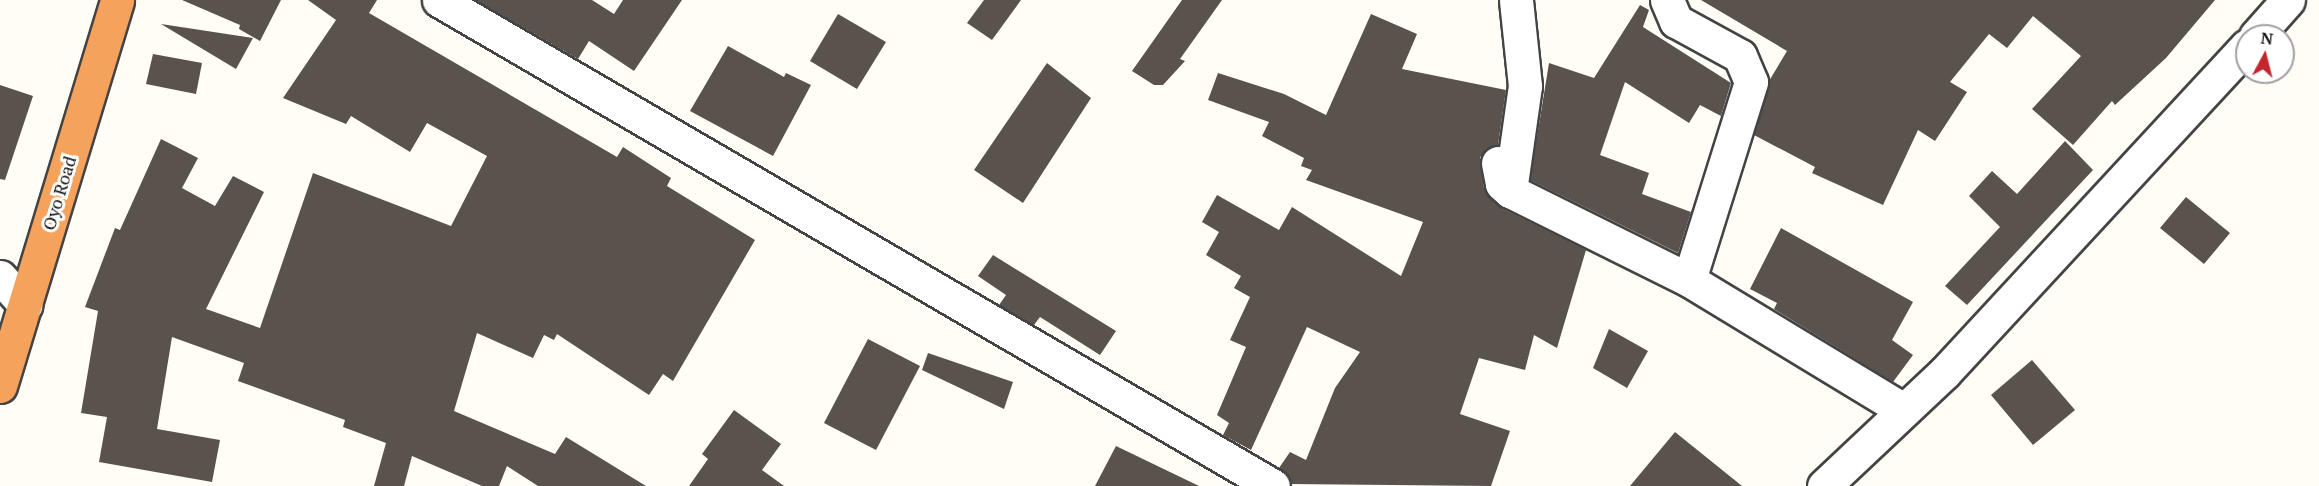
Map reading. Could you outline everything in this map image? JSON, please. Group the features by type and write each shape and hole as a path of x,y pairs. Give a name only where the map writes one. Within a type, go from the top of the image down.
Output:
{"highway":[{"name":"Oyo Road","path":"0,386 117,0"}],"street":[{"path":"439,0 1273,486"},
{"path":"1516,0 1525,86 1504,177 1689,280 1905,410"},
{"path":"1667,0 1676,21 1740,56 1751,82 1689,280"},
{"path":"2267,24 2288,0"},
{"path":"1824,486 1905,410 2235,59"},
{"path":"0,277 25,306"}],"building":[{"path":"182,0 281,0 260,41 239,29 240,25"},
{"path":"308,0 377,0 369,13 617,157 623,147 671,178 667,186 755,240 673,381 663,374 649,395 557,334 554,340 544,335 533,358 477,333 454,411 555,454 566,437 646,486 538,486 507,466 499,486 482,486 412,456 404,486 374,486 386,443 343,427 345,420 238,381 244,363 172,337 157,429 220,440 212,482 99,462 107,417 81,413 98,311 85,307 115,228 120,230 161,139 198,158 182,188 215,206 233,176 264,192 206,309 260,328 313,173 451,226 487,156 427,123 410,152 351,116 346,124 283,98 336,20"},
{"path":"476,0 592,0 614,14 623,0 682,0 634,71 589,41 578,59"},
{"path":"984,0 1021,0 992,40 967,23"},
{"path":"1182,0 1222,0 1180,59 1185,61 1163,85 1154,85 1132,71"},
{"path":"1701,0 2215,0 2166,58 2115,105 2112,101 2073,145 2032,109 2081,56 2033,16 2007,48 1989,34 1950,82 1967,92 1935,141 1918,130 1883,205 1812,173 1815,167 1754,135 1769,81 1787,51"},
{"path":"1640,5 1649,10 1643,27 1731,83 1721,116 1700,105 1689,123 1625,82 1600,155 1649,173 1642,194 1691,212 1678,253 1530,180 1549,63 1594,78"},
{"path":"838,14 886,42 857,89 810,61"},
{"path":"1371,14 1417,34 1402,69 1506,90 1498,145 1480,157 1484,188 1501,208 1586,250 1557,348 1534,335 1525,370 1479,358 1460,414 1510,431 1491,486 1291,484 1279,468 1290,452 1306,460 1335,388 1360,352 1307,327 1251,450 1223,435 1229,423 1217,415 1246,347 1230,340 1250,297 1234,288 1241,276 1206,255 1219,232 1202,222 1217,195 1279,230 1292,207 1401,276 1423,222 1306,180 1312,170 1301,166 1304,158 1262,136 1269,122 1208,100 1218,73 1284,94 1326,115"},
{"path":"161,24 253,38 236,69"},
{"path":"728,46 784,77 786,73 811,85 773,156 690,111"},
{"path":"153,54 202,63 196,94 146,84"},
{"path":"1047,63 1091,98 1023,203 974,170"},
{"path":"0,85 33,96 5,180 0,179"},
{"path":"2065,141 2093,170 1967,305 1945,286 2000,227 1969,196 1992,171 2017,194"},
{"path":"2186,197 2230,233 2204,264 2160,228"},
{"path":"1781,228 1913,302 1892,340 1913,355 1893,382 1774,309 1777,303 1750,289"},
{"path":"993,255 1116,331 1100,355 1040,317 1034,325 999,305 1006,295 978,276"},
{"path":"1609,329 1648,351 1627,388 1593,368"},
{"path":"868,339 920,366 876,450 824,423"},
{"path":"928,353 1013,382 1004,409 922,370"},
{"path":"2032,360 2075,410 2033,445 1991,395"},
{"path":"734,410 781,444 762,470 784,486 689,486 708,459 702,454"},
{"path":"1675,432 1742,486 1630,486"},
{"path":"1116,446 1199,486 1095,486"}]}
